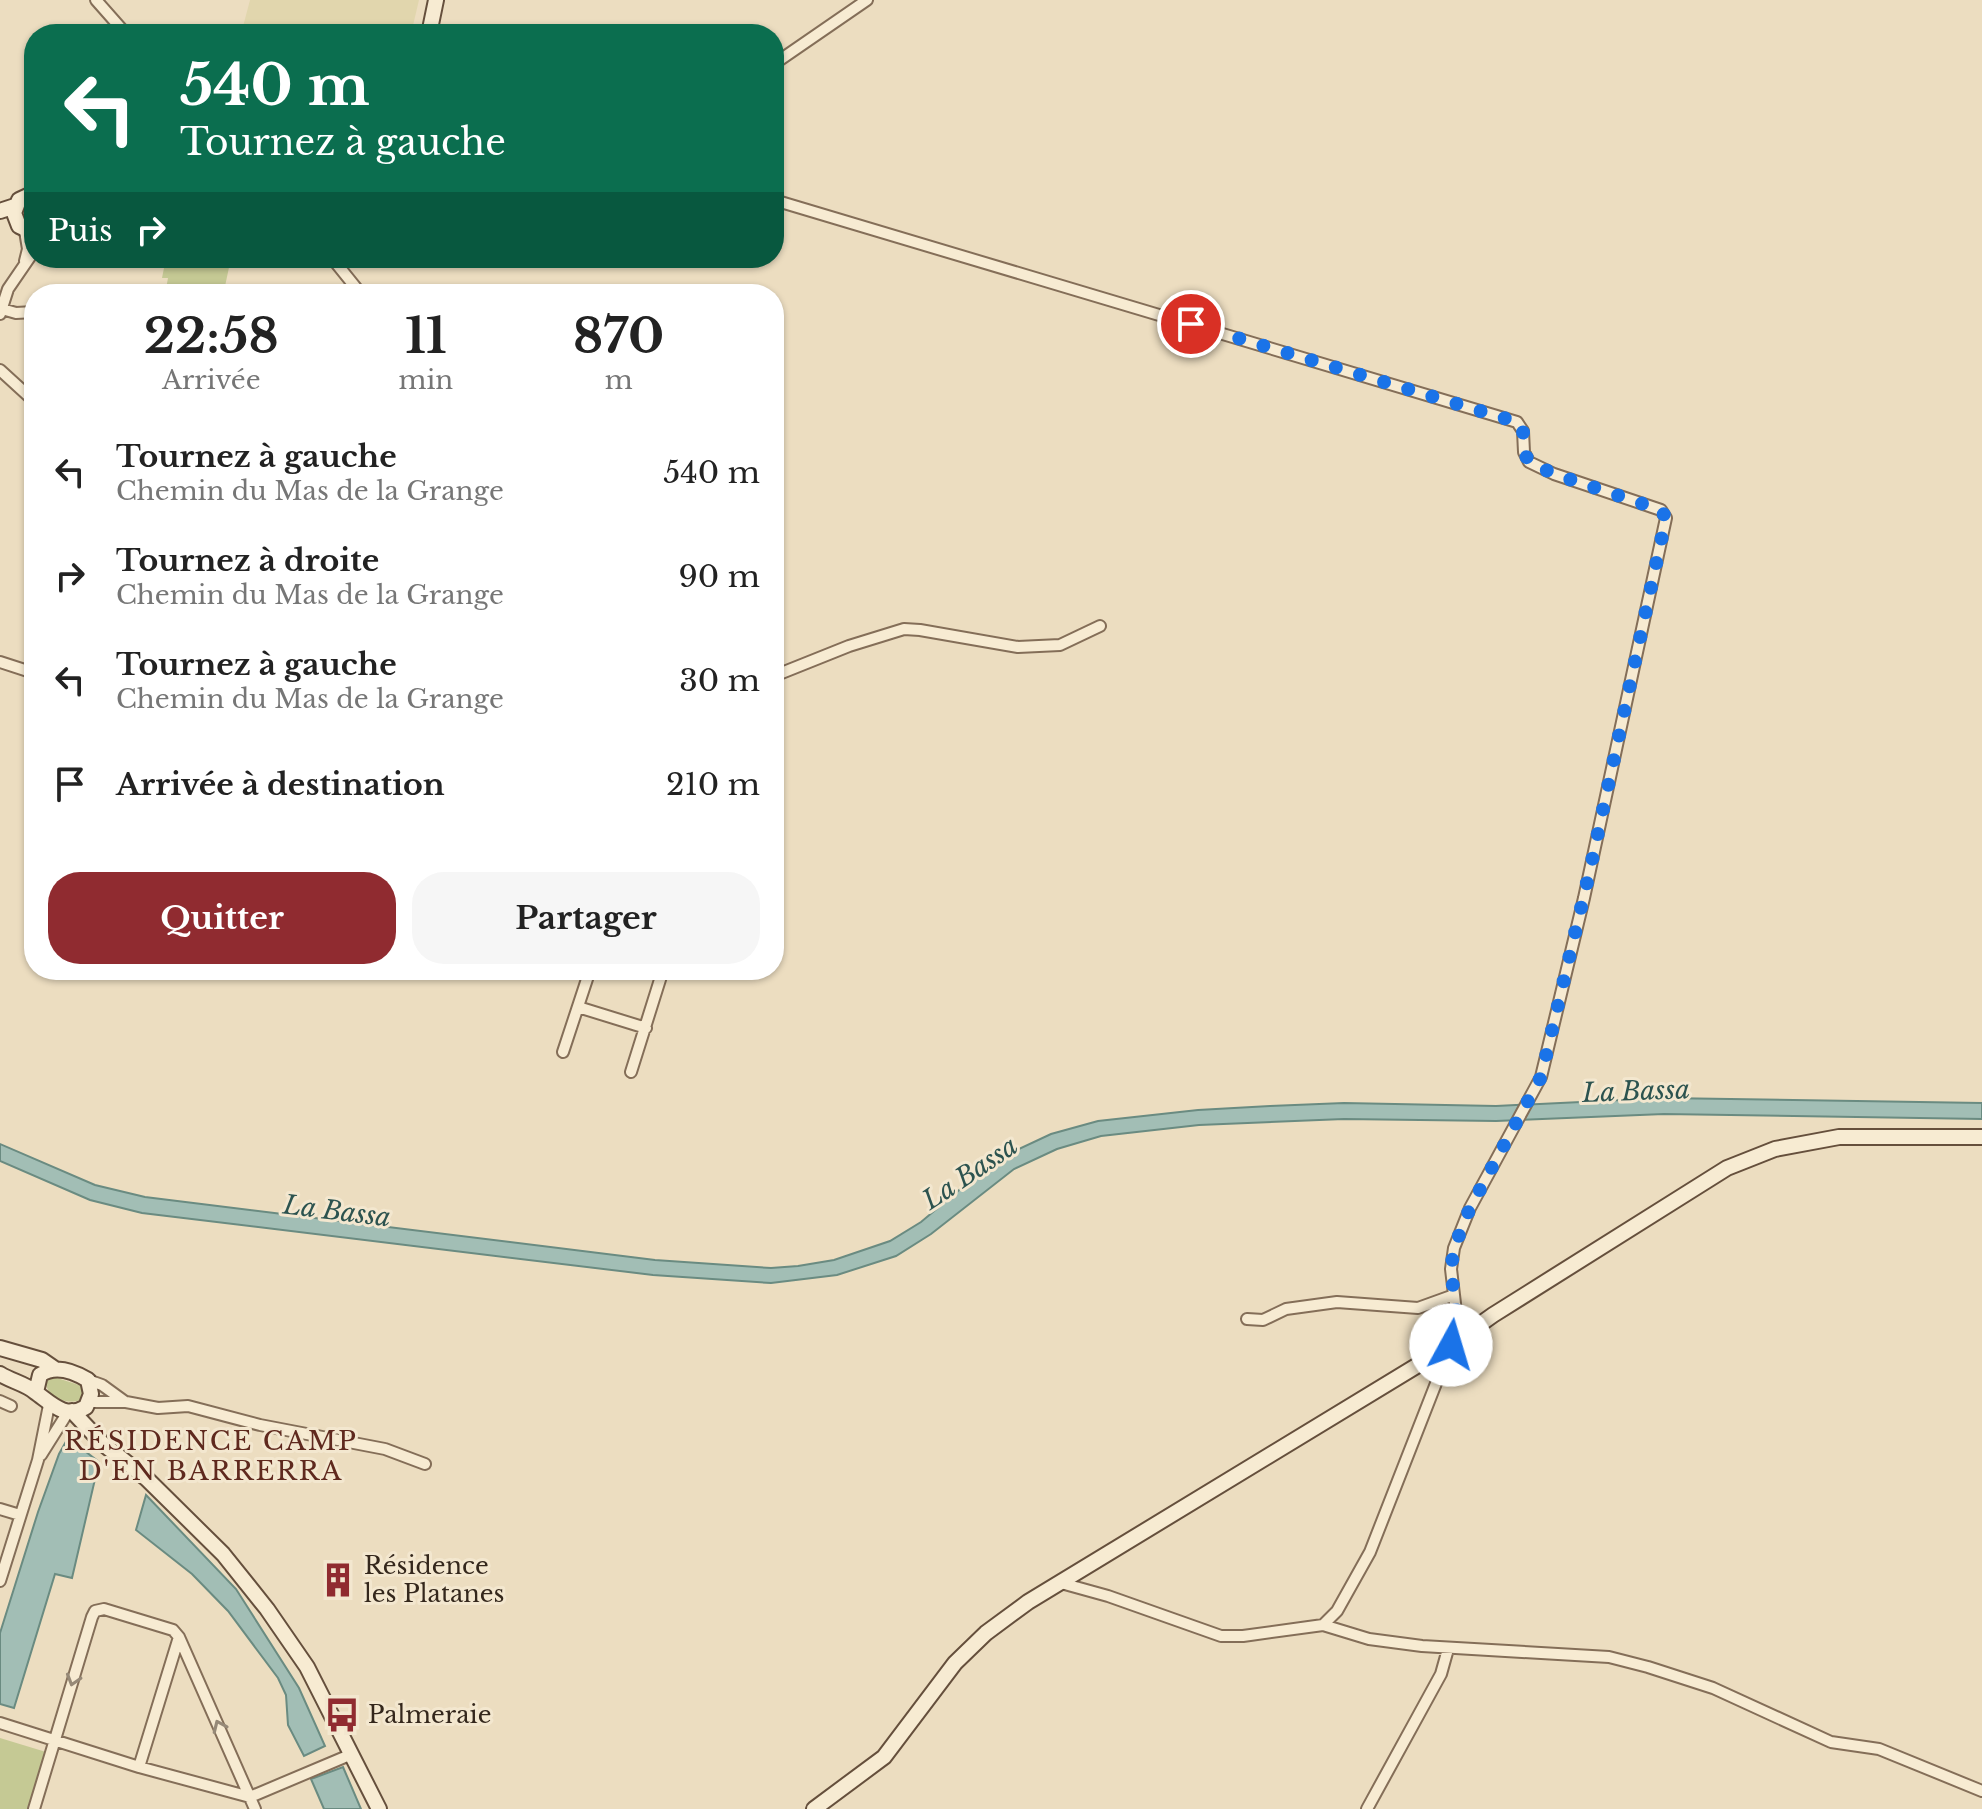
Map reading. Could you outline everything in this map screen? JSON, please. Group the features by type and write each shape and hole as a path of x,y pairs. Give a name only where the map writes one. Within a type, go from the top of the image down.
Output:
{"main road":[{"path":"431,24 436,0"},
{"path":"0,211 15,206 24,196"},
{"path":"15,206 16,220 24,228"},
{"path":"0,222 24,229"},
{"path":"814,1809 884,1757 955,1663 986,1633 1028,1602 1451,1345 1493,1315 1727,1168 1775,1149 1839,1137 1982,1137"},
{"path":"0,1348 42,1360 55,1369 78,1374 88,1380 91,1387 79,1408"},
{"path":"36,1392 40,1375 55,1369"},
{"path":"0,1374 36,1392 49,1405 79,1408"},
{"path":"79,1408 102,1443 155,1487 223,1554 307,1667 379,1809"}],"street":[{"path":"96,0 117,24"},
{"path":"784,57 867,0"},
{"path":"784,203 1517,422 1523,431 1524,452 1529,462 1554,474 1661,510 1666,518 1541,1077 1470,1208 1454,1248 1451,1269 1456,1312 1451,1345 1370,1552 1337,1611 1323,1625"},
{"path":"24,263 8,289 1,312 24,313"},
{"path":"340,268 353,284"},
{"path":"0,370 24,392"},
{"path":"784,672 849,646 904,629 1018,647 1060,645 1100,626"},
{"path":"0,662 24,670"},
{"path":"563,1052 587,980"},
{"path":"631,1072 660,980"},
{"path":"578,1007 646,1028"},
{"path":"1247,1319 1263,1320 1286,1309 1324,1303 1418,1308 1454,1295"},
{"path":"88,1380 102,1385 126,1402"},
{"path":"38,1460 79,1408 126,1402 158,1408 188,1406 260,1425 385,1449 425,1464"},
{"path":"0,1581 38,1460 49,1405"},
{"path":"0,1509 20,1515"},
{"path":"1061,1583 1108,1596 1221,1636 1323,1625 1369,1639 1448,1649 1609,1657 1713,1688 1831,1742 1879,1749 1982,1791"},
{"path":"34,1809 95,1611 104,1609 173,1630 179,1637 255,1809"},
{"path":"139,1767 179,1637"},
{"path":"1367,1809 1441,1674 1448,1649"},
{"path":"0,1723 139,1767 250,1797 352,1754"}],"shaded area":[{"path":"250,0 419,0 413,24 244,24"}],"green space":[{"path":"164,268 229,268 225,284 167,284 168,278 162,278"},
{"path":"54,1377 82,1386 85,1393 82,1399 66,1401 50,1395 46,1385 48,1379"},
{"path":"0,1738 46,1752 29,1809 0,1809"}],"water":[{"path":"1664,1098 1982,1103 1982,1119 1664,1114 1496,1121 1344,1119 1199,1125 1101,1136 1057,1149 1014,1169 931,1234 896,1256 837,1275 771,1283 653,1275 142,1213 90,1200 0,1161 0,1144 95,1185 145,1197 655,1260 771,1268 834,1260 890,1241 921,1222 983,1170 1006,1155 1051,1134 1098,1121 1270,1106 1344,1103 1496,1106"},
{"path":"68,1438 99,1462 72,1578 55,1574 14,1708 0,1704 0,1633 38,1512"},
{"path":"146,1495 236,1589 299,1688 325,1746 304,1756 288,1725 286,1695 278,1678 228,1611 192,1574 136,1530"},
{"path":"343,1767 361,1809 324,1809 311,1779"}],"place":[{"name":"Résidence les Platanes","path":"338,1580"},
{"name":"Palmeraie","path":"342,1715"}],"district":[{"name":"RÉSIDENCE CAMP D'EN BARRERRA","path":"211,1456"}],"route":[{"path":"1191,324 1517,422 1523,431 1524,452 1529,462 1554,474 1661,510 1666,518 1590,870 1541,1077 1470,1208 1454,1248 1451,1269 1456,1312 1451,1345"}],"water label":[{"name":"La Bassa","path":"1636,1091"},
{"name":"La Bassa","path":"970,1173"},
{"name":"La Bassa","path":"337,1211"}]}
